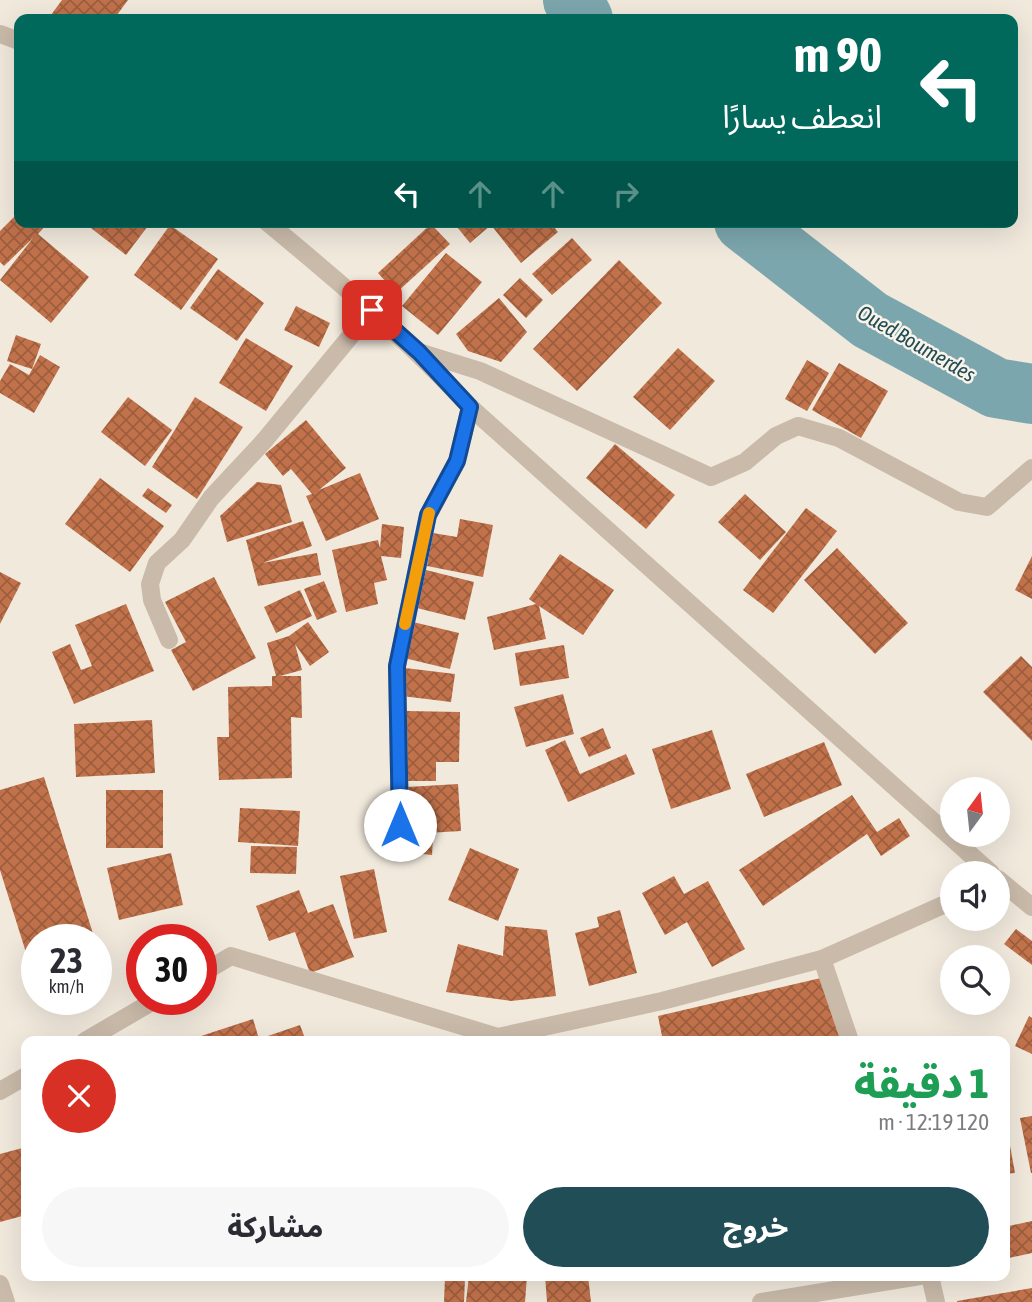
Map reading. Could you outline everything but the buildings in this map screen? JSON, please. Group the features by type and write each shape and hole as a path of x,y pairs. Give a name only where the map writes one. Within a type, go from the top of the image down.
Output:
{"street":[{"path":"274,228 419,352 470,407 977,861"},
{"path":"169,640 152,600 150,583 157,563 182,540 211,498 264,441 372,310"},
{"path":"419,352 480,371 711,477 745,462 776,436 798,425 839,438 959,502 987,507 1032,468"},
{"path":"400,825 397,666 428,515 457,461 470,407"},
{"path":"1010,890 1032,907"},
{"path":"503,1036 662,1002 822,959 940,906"},
{"path":"217,964 231,956 495,1036"},
{"path":"822,959 848,1036"},
{"path":"94,1036 130,1015"},
{"path":"0,1091 21,1079"},
{"path":"761,1302 889,1281"},
{"path":"931,1281 936,1302"},
{"path":"0,1284 6,1302"}],"waterway":[{"name":"Oued Boumerdes","path":"573,0 580,14"},
{"name":"Oued Boumerdes","path":"752,228 870,320 996,388 1032,394"}],"slow traffic":[{"path":"405,624 429,513"}],"route":[{"path":"372,310 419,352 470,407 457,461 428,515 397,666 400,825"}]}
